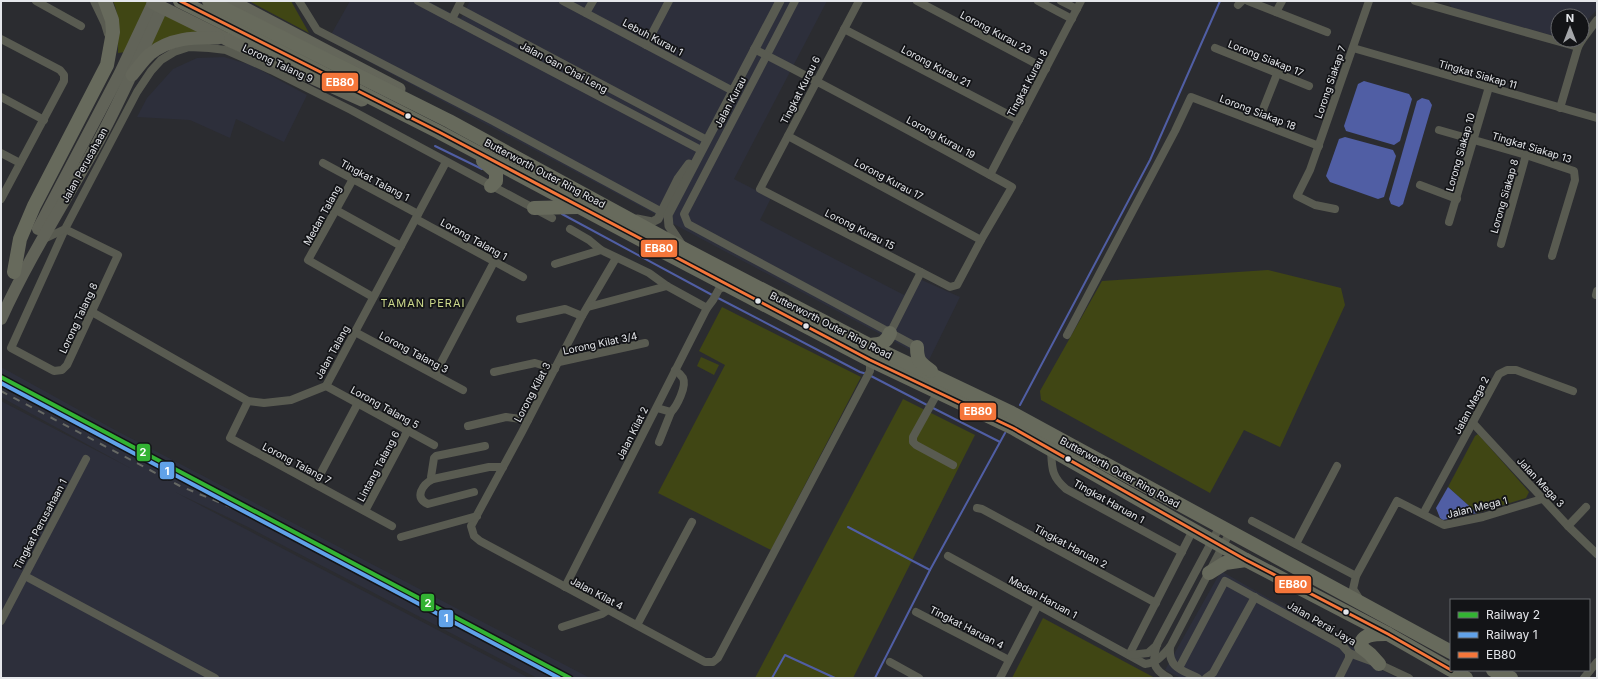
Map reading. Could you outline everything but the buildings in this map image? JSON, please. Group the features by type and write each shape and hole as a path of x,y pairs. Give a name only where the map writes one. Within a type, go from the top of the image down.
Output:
{"highway":[{"path":"14,279 20,239 34,206 107,65 111,45 112,20 105,1"},
{"name":"Butterworth Outer Ring Road","path":"180,1 439,132 579,207 718,289 868,371 885,368 1013,428 1246,560 1388,634 1450,669"},
{"name":"Butterworth Outer Ring Road","path":"209,1 449,121 684,249 869,345 1010,412 1450,651"},
{"path":"235,2 372,74 430,107 449,121"},
{"path":"158,3 226,39 420,127 439,132"},
{"path":"132,75 150,54 179,39 200,37 226,39"},
{"path":"467,147 496,172 496,181 491,186"},
{"path":"534,208 559,206 579,207"},
{"path":"869,345 884,343 890,332"},
{"path":"917,347 917,358 921,363 951,384"},
{"path":"1209,573 1226,563 1246,560"},
{"path":"1379,664 1362,647 1361,643 1363,639 1367,637 1388,634"},
{"name":"Butterworth Outer Ring Road","path":"1453,671 1466,678"},
{"path":"1488,671 1501,678"},
{"path":"1495,671 1512,678"}],"main road":[{"name":"Jalan Perusahaan","path":"1,319 14,279 56,206 99,140 132,75 158,3"},
{"name":"Jalan Perusahaan","path":"1,299 40,241 120,73 158,3"}],"street":[{"path":"36,1 81,26"},
{"path":"94,1 105,24 111,45"},
{"path":"299,1 317,30 500,124 662,212 658,219 652,222 622,214"},
{"name":"Jalan Gan Chai Leng","path":"418,1 699,154"},
{"name":"Lebuh Kurau 1","path":"563,1 733,91"},
{"path":"586,13 593,1"},
{"path":"646,45 669,1"},
{"name":"Jalan Kurau","path":"684,249 669,226 668,215 780,1"},
{"name":"Jalan Kurau","path":"795,1 684,214 688,224 890,332"},
{"name":"Tingkat Kurau 6","path":"760,189 859,1"},
{"name":"Lorong Kurau 23","path":"917,1 1046,69"},
{"path":"1038,1 1072,19"},
{"path":"1061,1 1077,9"},
{"name":"Tingkat Kurau 8","path":"990,175 1081,1"},
{"path":"1248,1 1328,32"},
{"path":"1276,12 1282,1"},
{"name":"Lorong Siakap 7","path":"1335,209 1315,205 1297,196 1310,170 1319,146 1369,1"},
{"path":"1415,1 1440,4 1550,34"},
{"path":"452,19 459,4"},
{"name":"Jalan Gan Chai Leng","path":"459,4 707,140"},
{"path":"1590,30 1597,20"},
{"name":"Lorong Kurau 21","path":"844,29 1019,120"},
{"path":"1,39 60,70 64,75 64,81 1,199"},
{"name":"Lorong Talang 9","path":"65,229 136,92 151,71 162,60 174,52 189,47 226,50 241,56 351,110 552,218"},
{"name":"Lorong Siakap 17","path":"1215,48 1309,86"},
{"name":"Tingkat Siakap 11","path":"1353,48 1597,118"},
{"path":"1560,108 1579,48"},
{"name":"Lorong Kurau 19","path":"754,49 1012,187 957,285 950,286"},
{"path":"1258,122 1277,74"},
{"name":"Lorong Siakap 10","path":"1450,222 1489,87"},
{"path":"1,97 44,120"},
{"name":"Lorong Siakap 18","path":"1066,335 1175,131 1191,98 1319,146"},
{"path":"719,117 731,124"},
{"name":"Tingkat Siakap 13","path":"1439,130 1569,168 1574,171 1575,180 1552,256"},
{"name":"Lorong Kurau 17","path":"788,136 981,240"},
{"path":"1,153 20,163"},
{"name":"Jalan Kurau","path":"662,212 678,179 689,163 699,154"},
{"name":"Lorong Siakap 8","path":"1501,244 1526,155"},
{"name":"Jalan Talang","path":"92,312 248,401 264,403 291,400 326,386 446,162"},
{"name":"Tingkat Talang 1","path":"323,163 417,216"},
{"name":"Medan Talang","path":"352,179 308,260 374,297"},
{"path":"1420,185 1457,199"},
{"name":"Lorong Kurau 15","path":"760,189 950,286"},
{"path":"40,241 65,229 56,206"},
{"path":"336,210 401,246"},
{"name":"Lorong Talang 1","path":"417,216 523,278"},
{"name":"Lorong Talang 8","path":"65,229 118,255 67,365 62,370 54,371 11,348 65,229"},
{"path":"570,229 589,240 601,250 649,273 668,286 707,308"},
{"path":"556,264 601,250"},
{"name":"Lorong Kilat 3","path":"474,536 471,526 582,316 616,258"},
{"path":"435,374 494,262"},
{"path":"917,347 890,332 921,272"},
{"path":"588,307 668,286"},
{"name":"Jalan Kilat 2","path":"565,587 675,370 718,289"},
{"path":"520,319 565,309 582,316"},
{"name":"Lorong Talang 3","path":"355,332 463,390"},
{"name":"Lorong Kilat 3/4","path":"557,365 645,343"},
{"path":"494,372 535,363 557,365"},
{"path":"659,442 671,412 675,408 683,386 683,378 675,370"},
{"name":"Jalan Mega 2","path":"1423,514 1499,374 1507,370 1516,370 1573,392"},
{"name":"Jalan Kilat 4","path":"474,536 480,541 706,662 713,662 718,658 868,371"},
{"name":"Lorong Talang 5","path":"326,386 434,445"},
{"path":"938,392 928,407 913,437 913,442 953,465"},
{"name":"Lorong Talang 7","path":"248,401 230,438 392,526"},
{"path":"315,484 358,403"},
{"path":"656,408 671,412"},
{"path":"468,426 506,417 528,420"},
{"name":"Jalan Mega 3","path":"1472,422 1542,499 1597,554"},
{"name":"Lintang Talang 6","path":"365,511 408,430"},
{"path":"433,479 431,477 434,458 436,456 485,446"},
{"name":"Tingkat Haruan 1","path":"1051,449 1052,472 1058,482 1066,489 1182,552"},
{"name":"Tingkat Perusahaan 1","path":"1,620 86,459"},
{"path":"1296,544 1337,466"},
{"path":"474,492 428,504 421,497 421,492 425,483 433,479 489,467 503,467"},
{"name":"Jalan Mega 1","path":"1356,576 1397,501 1444,525 1483,517 1542,499"},
{"path":"1568,526 1586,507"},
{"name":"Tingkat Haruan 2","path":"977,508 982,509 1156,603"},
{"path":"401,537 477,516"},
{"path":"1252,521 1356,576"},
{"path":"637,625 692,522"},
{"path":"1129,655 1148,653 1157,644 1218,544 1225,529"},
{"path":"1145,664 1154,663 1161,658 1170,646 1209,573 1218,544 1225,529"},
{"path":"1129,655 1193,530"},
{"name":"Medan Haruan 1","path":"948,556 1158,672"},
{"path":"25,576 215,678"},
{"path":"1326,583 1344,585 1356,576"},
{"path":"1356,576 1353,589 1361,602"},
{"name":"Jalan Perai Jaya","path":"1179,668 1225,581 1342,645 1349,653 1379,664 1409,678"},
{"path":"1210,676 1255,597"},
{"path":"1000,678 1038,605"},
{"path":"562,627 602,614 608,610"},
{"name":"Tingkat Haruan 4","path":"916,612 1010,660"},
{"path":"1157,644 1154,663 1158,672 1169,678"},
{"path":"1170,646 1170,661 1179,668 1198,678"},
{"path":"1339,678 1349,658 1349,653"},
{"path":"890,662 919,678"},
{"path":"1590,671 1597,662"}],"shaded area":[{"path":"350,1 428,1 461,18 470,1 827,1 734,179 771,198 760,220 904,295 915,277 960,297 929,360 328,40"},
{"path":"1448,1 1597,1 1597,10 1590,17 1590,8 1550,8 1550,35 1452,8"},
{"path":"224,57 251,65 307,95 284,142 236,119 230,138 190,120 137,117 147,98 173,69 197,58"},
{"path":"1,367 115,430 590,678 537,678 248,527 175,492 529,678 1,678 1,401 132,469 1,397"},
{"path":"1221,571 1357,649 1367,662 1397,678 1181,678 1165,670"}],"green space":[{"path":"113,1 150,1 205,31 150,49 118,53 118,20"},
{"path":"249,1 291,1 309,33"},
{"path":"1268,270 1341,288 1345,305 1280,447 1244,430 1210,493 1041,400 1040,391 1102,281"},
{"path":"722,307 861,377 771,550 658,493 725,365 699,351"},
{"path":"701,357 719,365 714,375 697,366"},
{"path":"903,399 975,435 853,678 755,678"},
{"path":"1478,434 1529,492 1526,498 1477,513 1448,487 1475,436"},
{"path":"1043,618 1155,678 1012,678"}],"water":[{"path":"1364,81 1409,94 1412,99 1400,141 1394,145 1346,131 1344,126 1358,84"},
{"path":"1422,98 1429,100 1432,105 1403,204 1399,207 1391,204 1389,199 1417,101"},
{"path":"1345,137 1393,150 1396,156 1384,197 1378,199 1330,182 1326,176 1339,139"},
{"path":"1448,487 1477,513 1443,520 1440,518 1436,508"}],"waterway":[{"path":"1020,405 1150,160 1220,1"},
{"path":"435,146 482,169"},
{"path":"562,214 714,296"},
{"path":"718,298 860,372 867,374"},
{"path":"871,376 927,405"},
{"path":"931,407 1000,442"},
{"path":"875,678 930,570 1005,433"},
{"path":"848,527 930,570"},
{"path":"772,678 785,655 835,678"}],"railway":[{"path":"1,391 180,486 271,524"}],"rail line":[{"name":"2","path":"1,377 570,678"},
{"name":"1","path":"1,383 559,678"}],"transit line":[{"name":"EB80","path":"180,1 439,132 870,360 1013,428 1246,560 1388,634 1450,669"}],"district":[{"name":"TAMAN PERAI","path":"423,303"}]}
